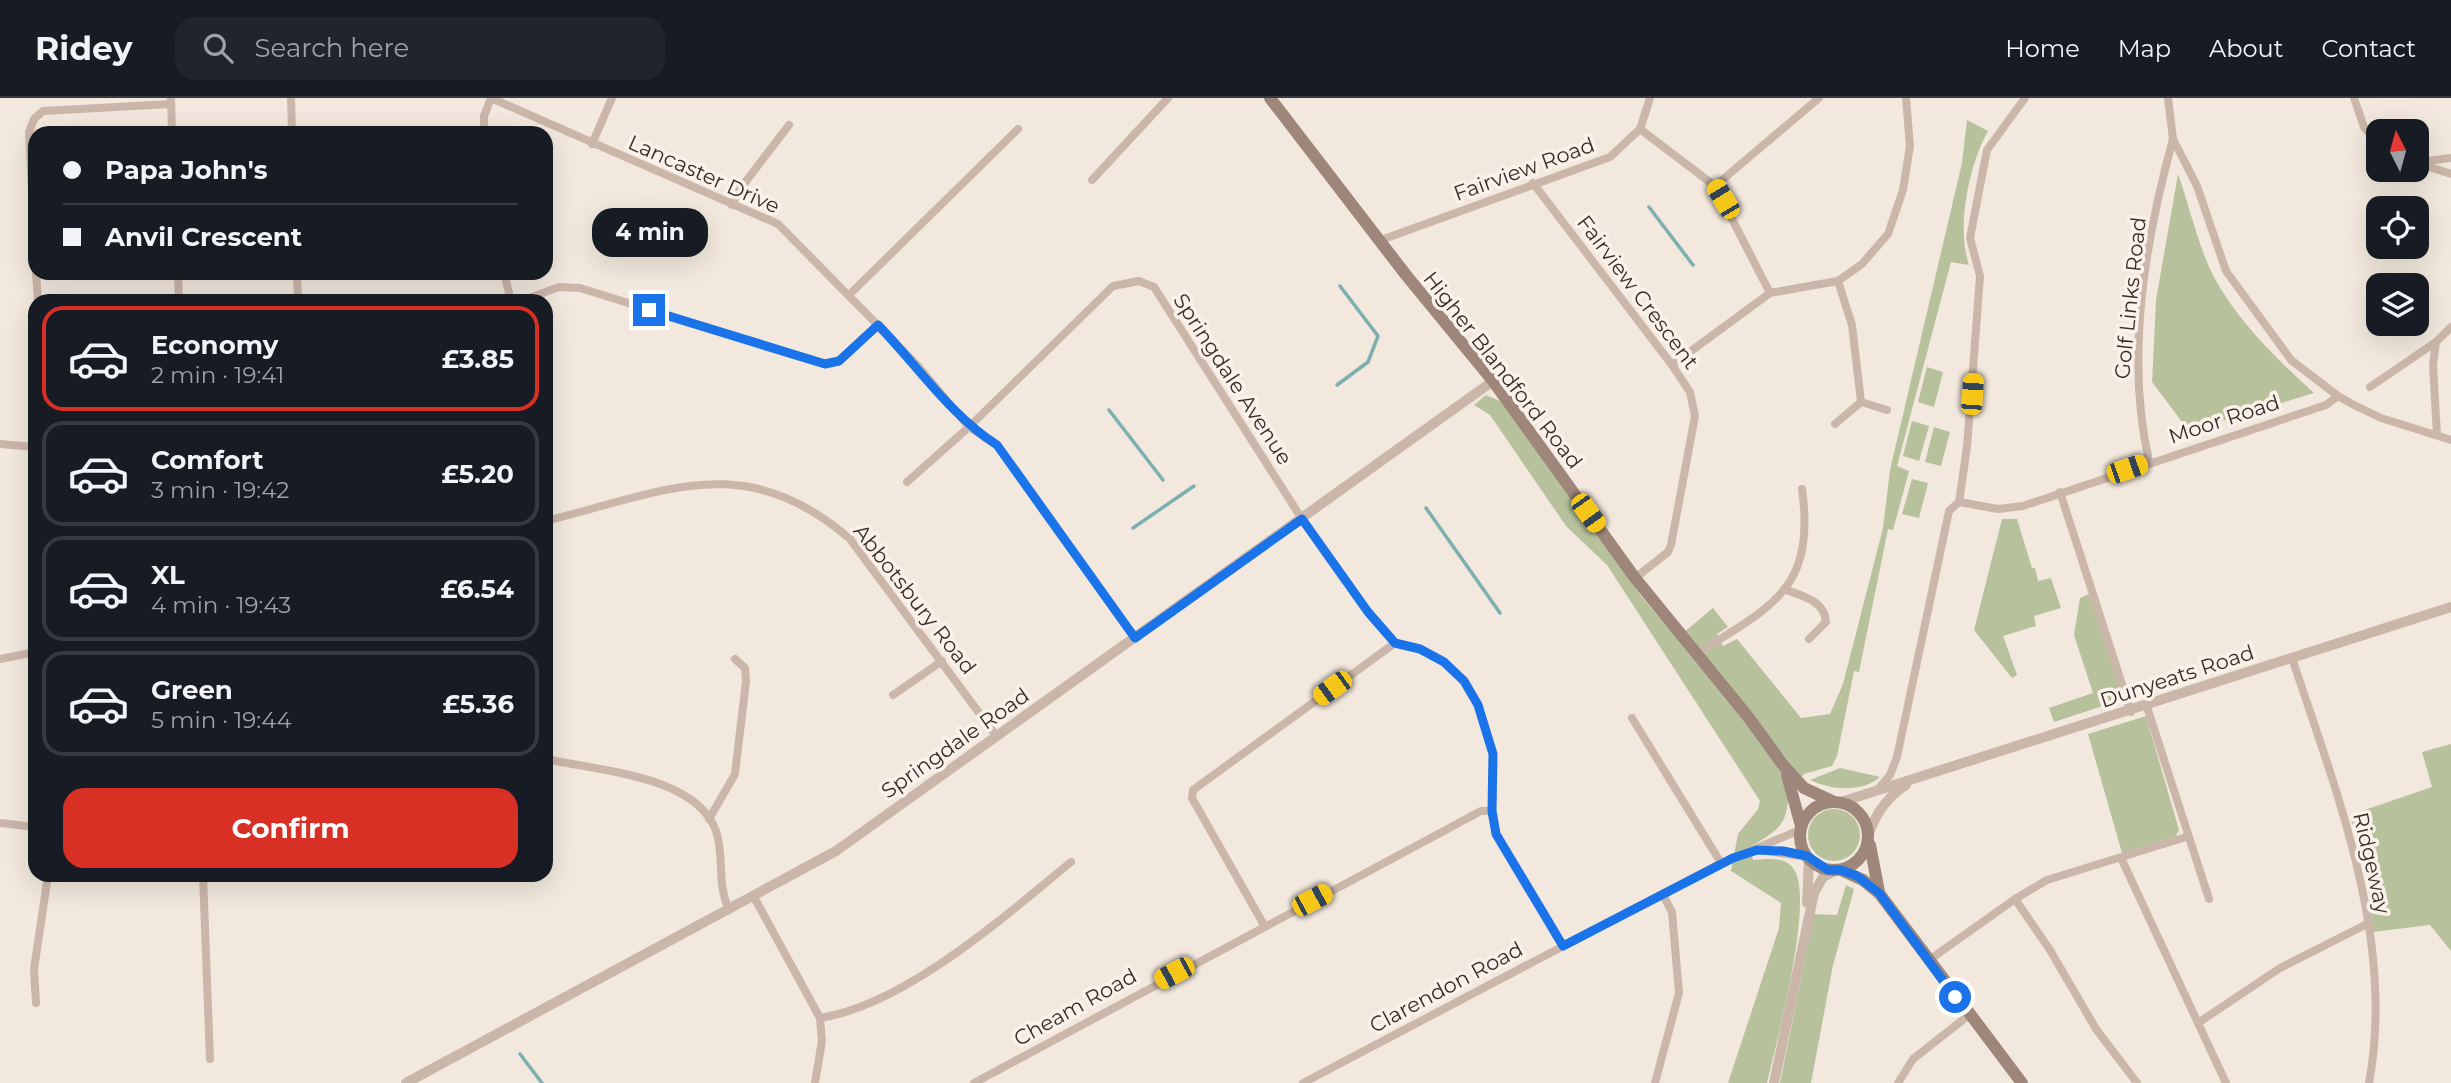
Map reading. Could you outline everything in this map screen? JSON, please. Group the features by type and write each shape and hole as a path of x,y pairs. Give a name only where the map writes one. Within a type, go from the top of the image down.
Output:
{"main road":[{"name":"Higher Blandford Road","path":"1270,98 1493,381 1635,579 1749,718 1783,765 1804,788 1836,802"},
{"name":"Higher Blandford Road","path":"1783,765 1795,797 1801,828"},
{"path":"1879,893 1873,873 1869,835 1860,813 1836,802 1814,808 1801,828 1800,840 1808,858 1817,866 1857,876 1879,893 2022,1083"},
{"path":"1838,870 1857,862 1864,854 1869,835"}],"street":[{"path":"291,98 292,126"},
{"path":"484,126 484,116 491,98"},
{"name":"Lancaster Drive","path":"491,98 552,126"},
{"path":"592,144 612,98"},
{"path":"1092,180 1168,98"},
{"name":"Fairview Road","path":"1381,240 1610,157 1640,129 1650,98"},
{"path":"1715,186 1819,98"},
{"path":"1672,365 1770,293 1838,281 1862,264 1880,244 1897,214 1910,146 1906,98"},
{"path":"1875,790 1890,775 1898,757 1949,511 1959,502 1968,438 1980,276 1972,252 1971,226 1987,150 2025,98"},
{"path":"2168,98 2173,139 2197,186 2226,271 2291,360 2338,396 2381,418 2451,440"},
{"path":"2354,98 2366,129"},
{"path":"31,126 34,119 43,111 171,101 172,126"},
{"path":"732,205 740,189 789,125"},
{"name":"Lancaster Drive","path":"553,126 778,224 918,366 969,427"},
{"path":"849,295 1018,129"},
{"path":"1640,129 1715,186 1770,293"},
{"name":"Golf Links Road","path":"2149,461 2138,398 2139,351 2147,265 2160,186 2173,139"},
{"path":"2429,161 2451,158"},
{"path":"2429,167 2451,174"},
{"name":"Fairview Crescent","path":"1533,183 1690,391 1695,416 1671,545 1668,552 1635,579"},
{"name":"Springdale Avenue","path":"907,482 969,427 1113,286 1139,281 1154,287 1302,519 1368,612 1395,643"},
{"path":"1838,281 1852,324 1861,402"},
{"path":"540,294 559,287 579,288 825,364 839,361 878,325"},
{"path":"2371,387 2436,342 2451,327"},
{"path":"2436,342 2433,365 2437,435"},
{"name":"Springdale Road","path":"406,1083 836,851 1493,381"},
{"name":"Moor Road","path":"1959,502 2009,509 2326,405 2338,396"},
{"path":"1861,402 1887,410"},
{"path":"1835,424 1861,402"},
{"path":"969,427 997,445 1135,638"},
{"path":"0,444 28,446"},
{"name":"Abbotsbury Road","path":"553,520 691,486 734,483 774,491 809,508 850,539 997,737"},
{"path":"1696,654 1767,609 1786,590 1797,573 1804,537 1802,489"},
{"path":"2060,492 2131,712"},
{"path":"1786,590 1816,603 1826,616 1826,622 1809,639"},
{"name":"Dunyeats Road","path":"1836,802 2147,707 2451,607"},
{"path":"1264,925 1192,798 1193,790 1395,643 1420,649 1444,662 1464,681 1478,705 1493,754 1492,811 1496,834 1563,946"},
{"path":"0,659 28,653"},
{"name":"Ridgeway","path":"2292,658 2347,825 2369,923 2375,1027 2369,1083"},
{"path":"709,818 735,774 746,681 745,668 735,660"},
{"path":"893,695 942,662"},
{"path":"2147,707 2186,837 2209,899"},
{"path":"1632,718 1721,863"},
{"path":"553,761 673,787 693,799 709,818 717,835 720,885 729,910"},
{"name":"Dunyeats Road","path":"1869,835 1874,819 1889,799 1914,780"},
{"name":"Cheam Road","path":"974,1083 1264,925 1481,811 1492,811"},
{"path":"0,823 28,826"},
{"name":"Clarendon Road","path":"1303,1083 1721,863 1757,850 1801,828"},
{"path":"1929,960 2015,899 2047,880 2186,837"},
{"name":"Clarendon Road","path":"1757,850 1783,851 1808,858"},
{"path":"1806,930 1808,858"},
{"path":"2121,858 2226,1083"},
{"path":"820,1018 844,1014 894,993 997,922 1071,862"},
{"path":"1774,1083 1818,884 1838,870"},
{"path":"36,1003 34,969 47,882"},
{"path":"203,882 210,1059"},
{"path":"1655,1083 1679,993 1672,912 1662,895"},
{"path":"754,897 820,1018 822,1041 815,1083"},
{"path":"2015,899 2050,950 2096,1029 2137,1083"},
{"path":"2198,1023 2280,968 2369,923"},
{"path":"1898,1083 1913,1059 1969,1015"}],"green space":[{"path":"1967,120 1988,131 1975,161 1966,196 1964,233 1969,265 1951,262 1897,466 1909,471 1893,530 1888,529 1859,672 1854,671 1837,756 1832,766 1804,774 1789,789 1784,819 1780,825 1750,847 1753,860 1774,859 1789,864 1799,884 1800,908 1792,971 1767,1083 1728,1083 1779,928 1781,903 1731,871 1738,834 1758,809 1760,801 1607,565 1566,526 1490,415 1474,405 1486,395 1502,402 1641,596 1677,638 1713,608 1728,627 1717,634 1723,646 1737,639 1801,718 1830,714 1843,684 1883,528 1890,470 1962,163"},
{"path":"2178,174 2203,253 2224,294 2259,339 2314,393 2189,431 2152,382 2156,300"},
{"path":"1927,367 1943,372 1934,407 1918,402"},
{"path":"1912,421 1929,426 1919,461 1903,456"},
{"path":"1934,427 1950,432 1941,466 1925,462"},
{"path":"1912,479 1928,483 1919,518 1902,514"},
{"path":"2002,519 2017,519 2038,581 2051,578 2061,608 2034,616 2036,626 2003,636 2017,675 2012,678 1974,630"},
{"path":"2089,594 2124,699 2054,722 2049,708 2093,693 2074,635 2080,598"},
{"path":"2146,716 2179,830 2176,836 2122,853 2088,734"},
{"path":"2451,744 2451,951 2430,925 2373,932 2367,876 2350,815 2432,787 2422,752"},
{"path":"1840,768 1880,777 1855,788 1837,788 1810,780"},
{"path":"1834,809 1853,816 1860,835 1853,854 1834,861 1815,854 1808,835 1815,816"},
{"path":"1846,885 1854,889 1833,965 1811,1083 1780,1083 1814,914 1837,915"}],"waterway":[{"path":"1649,207 1693,265"},
{"path":"1337,385 1368,362 1378,336 1340,286"},
{"path":"1109,410 1163,480"},
{"path":"1133,528 1194,486"},
{"path":"1426,508 1500,613"},
{"path":"520,1054 542,1083"}],"route":[{"path":"649,310 825,364 839,361 878,325 918,366 969,427 997,445 1135,638 1302,519 1368,612 1395,643 1420,649 1444,662 1464,681 1478,705 1493,754 1492,811 1496,834 1563,946 1721,863 1757,850 1783,851 1807,856 1817,866 1828,870 1841,870 1864,880 1879,893 1955,997"}]}
